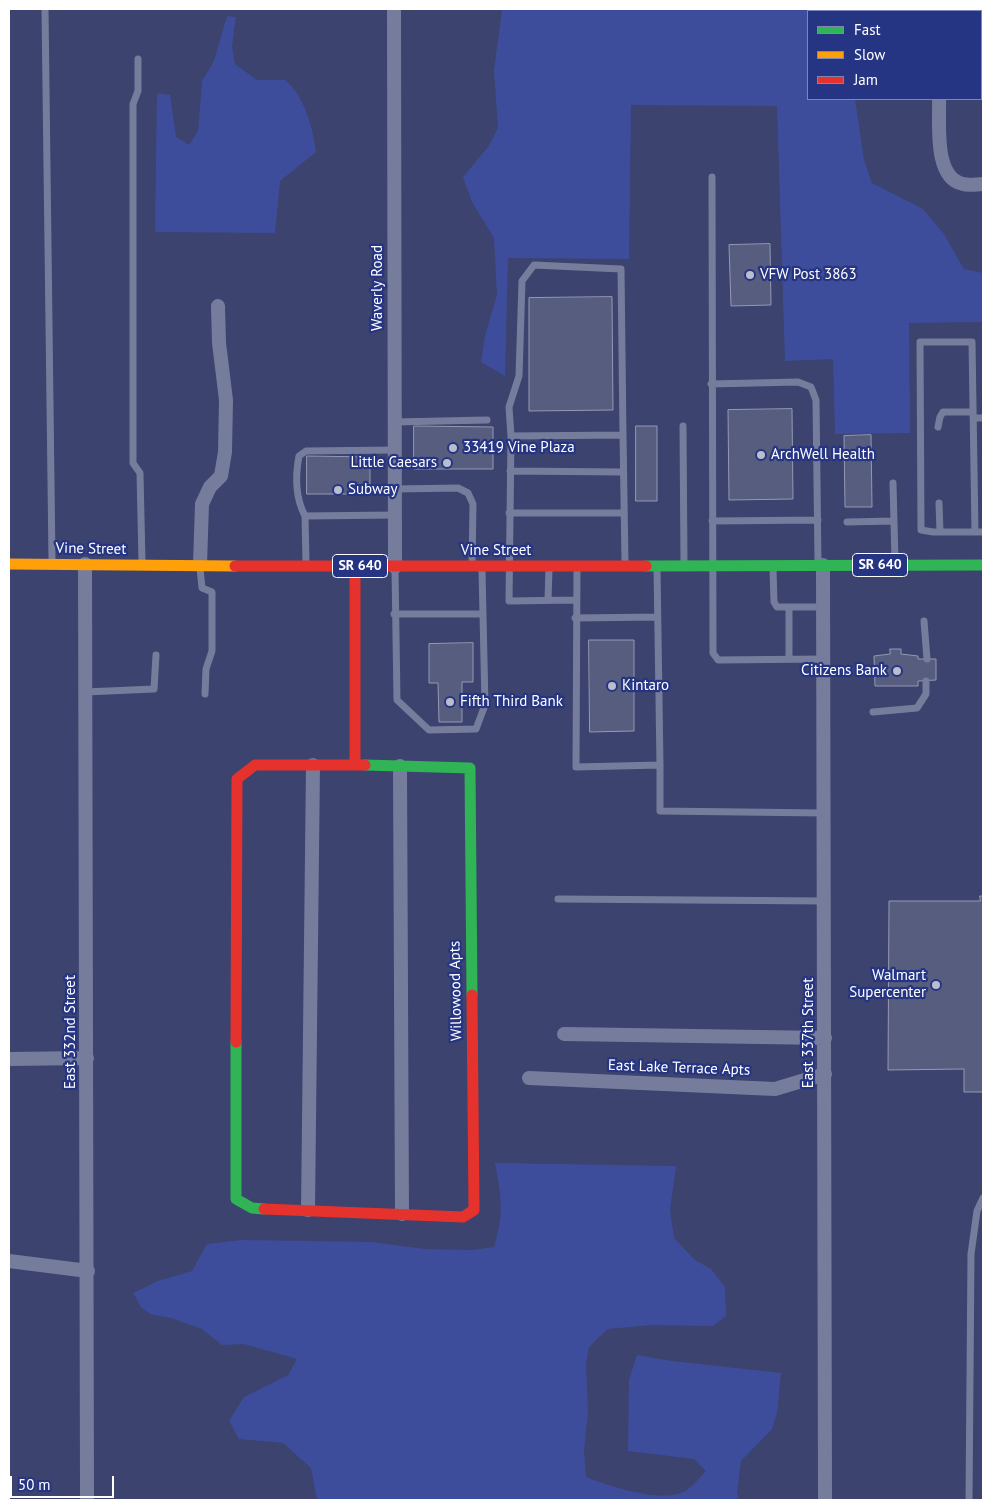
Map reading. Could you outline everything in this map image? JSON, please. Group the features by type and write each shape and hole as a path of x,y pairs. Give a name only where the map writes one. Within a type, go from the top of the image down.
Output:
{"street":[{"name":"Waverly Road","path":"394,9 395,567"},
{"path":"939,100 940,152 947,173 962,184 983,184"},
{"path":"200,565 202,504 210,487 221,476 225,452 226,400 219,343 218,306"},
{"name":"Vine Street","path":"9,564 395,567 983,565"},
{"name":"East 332nd Street","path":"85,564 87,1500"},
{"name":"East 337th Street","path":"820,565 823,608 825,1500"},
{"path":"355,566 355,765"},
{"name":"Willowood Apts","path":"255,765 313,765 470,768 474,1210 463,1217 252,1208 236,1199 237,779 255,765"},
{"path":"308,1210 313,765"},
{"path":"400,766 402,1214"},
{"name":"East Lake Terrace Apts","path":"564,1034 825,1038"},
{"path":"9,1059 87,1058"},
{"name":"East Lake Terrace Apts","path":"529,1078 775,1089 825,1074"},
{"path":"9,1262 88,1270"}],"lane":[{"path":"45,9 52,564"},
{"path":"138,59 138,91 134,104 133,463 140,473 142,565"},
{"path":"712,177 711,384 714,657 718,660 823,659"},
{"path":"576,600 509,600 511,436 509,407 519,376 522,282 534,265 621,270 622,472 626,566"},
{"path":"975,532 972,342 920,342 921,530 940,532 975,532 983,532"},
{"path":"711,384 798,382 811,387 816,400 820,565"},
{"path":"938,427 943,412 983,418"},
{"path":"395,422 487,420"},
{"path":"683,426 684,566"},
{"path":"511,436 623,435"},
{"path":"306,566 305,516 298,502 296,473 299,456 306,451 395,450"},
{"path":"510,471 622,472"},
{"path":"893,483 895,565"},
{"path":"395,489 458,488 468,493 473,504 477,566 483,614 485,705 476,729 429,730 397,700 394,614 395,567"},
{"path":"939,503 940,532"},
{"path":"509,513 624,513"},
{"path":"305,516 395,515"},
{"path":"712,521 818,520"},
{"path":"847,522 894,521"},
{"path":"200,565 202,588 212,592 212,651 206,669 205,694"},
{"path":"657,565 660,811 823,813"},
{"path":"772,565 774,602 777,607 823,608"},
{"path":"548,600 549,566"},
{"path":"578,566 575,618 576,766 660,765"},
{"path":"789,608 789,659"},
{"path":"394,614 483,614"},
{"path":"575,618 657,617"},
{"path":"924,621 926,659"},
{"path":"85,692 154,688 156,655"},
{"path":"873,712 917,708 926,694 926,681"},
{"path":"558,899 824,901"},
{"path":"969,1500 970,1254 977,1211 983,1198"}],"shaded area":[{"path":"502,9 845,9 807,10 807,100 855,100 864,160 872,183 923,209 944,234 964,269 983,273 983,322 909,323 910,433 835,434 833,359 785,361 777,106 631,105 629,259 508,258 505,376 481,362 485,336 497,295 494,238 472,202 463,177 488,147 498,128 494,71"},
{"path":"227,16 236,17 232,46 235,64 257,80 285,80 292,86 306,113 313,133 316,152 280,181 275,233 155,232 157,93 170,95 176,137 189,145 198,131 202,81 214,61"},
{"path":"495,1163 676,1166 670,1210 674,1238 695,1260 711,1269 725,1287 726,1316 713,1326 651,1325 608,1329 589,1347 586,1365 588,1413 584,1451 586,1477 622,1489 665,1496 687,1490 706,1471 694,1459 628,1451 629,1380 637,1355 672,1361 781,1373 777,1413 772,1429 741,1461 737,1492 739,1500 317,1500 311,1468 283,1443 239,1439 229,1421 244,1397 288,1375 297,1359 244,1344 222,1345 202,1329 171,1318 150,1314 141,1307 133,1293 158,1281 192,1271 207,1244 241,1240 371,1242 425,1249 472,1250 494,1247 501,1215"}],"building":[{"name":"VFW Post 3863","path":"770,244 771,305 731,306 729,245"},
{"path":"612,297 613,410 529,411 529,298"},
{"name":"ArchWell Health","path":"792,409 793,499 729,500 728,410"},
{"name":"33419 Vine Plaza","path":"414,426 493,427 493,469 414,469"},
{"path":"636,426 657,426 657,501 636,501"},
{"path":"871,435 872,507 845,507 844,436"},
{"path":"307,456 370,457 370,494 307,494"},
{"name":"Kintaro","path":"589,640 634,640 634,731 590,732"},
{"name":"Fifth Third Bank","path":"473,643 473,682 462,682 462,722 439,722 438,683 429,683 429,644"},
{"path":"890,649 901,649 901,654 918,656 918,659 936,659 936,680 918,681 918,686 875,686 874,656 890,654"},
{"name":"Walmart Supercenter","path":"980,896 983,896 983,1092 964,1092 964,1069 888,1070 889,901 980,901"}],"traffic: fast":[{"path":"646,566 983,565"},
{"path":"365,765 470,768 472,995"},
{"path":"236,1042 236,1199 252,1208 264,1209"}],"traffic: slow":[{"path":"9,564 235,566"}],"traffic: jam":[{"path":"235,566 646,566"},
{"path":"355,566 355,765 365,765"},
{"path":"236,1042 237,779 255,765 355,765"},
{"path":"264,1209 463,1217 474,1210 472,995"}],"place":[{"name":"VFW Post 3863","path":"750,275"},
{"name":"33419 Vine Plaza","path":"453,448"},
{"name":"ArchWell Health","path":"761,455"},
{"name":"Little Caesars","path":"447,463"},
{"name":"Subway","path":"338,490"},
{"name":"Citizens Bank","path":"897,671"},
{"name":"Kintaro","path":"612,686"},
{"name":"Fifth Third Bank","path":"450,702"},
{"name":"Walmart Supercenter","path":"936,985"}]}
